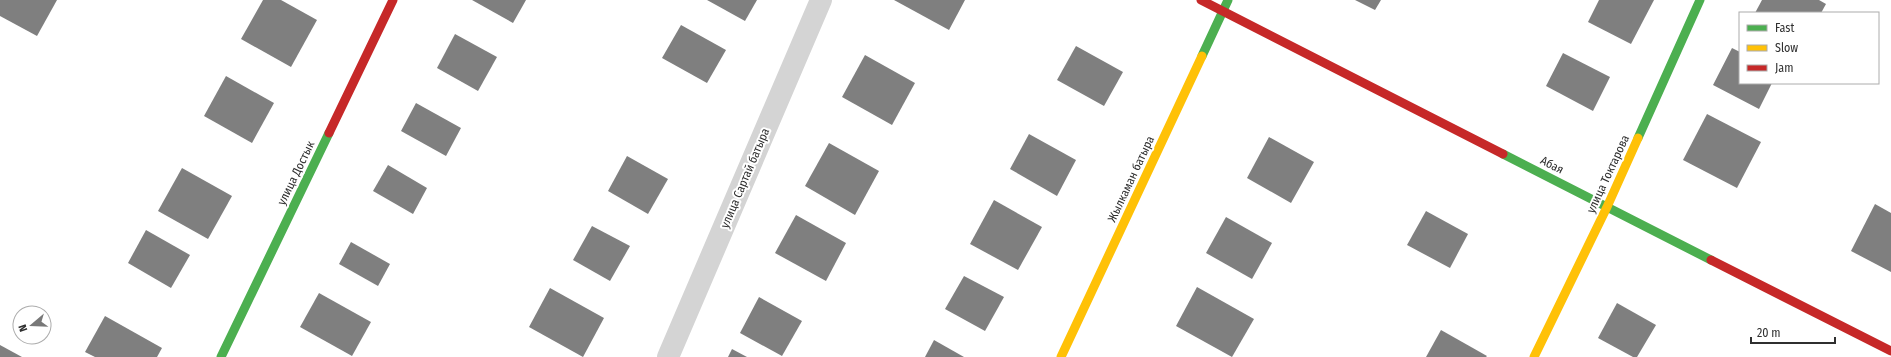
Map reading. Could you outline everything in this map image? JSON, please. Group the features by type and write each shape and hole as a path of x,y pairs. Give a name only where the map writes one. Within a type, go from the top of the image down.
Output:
{"street":[{"name":"улица Достык","path":"221,357 392,0"},
{"name":"улица Сартай батыра","path":"668,357 821,0"},
{"name":"Абая","path":"1201,0 1891,351"},
{"name":"Жылкаман батыра","path":"1061,357 1228,0"},
{"name":"улица Токтарова","path":"1534,357 1607,206 1700,0"}],"building":[{"path":"0,0 57,0 37,36 0,16"},
{"path":"263,0 281,0 317,20 291,67 241,39"},
{"path":"472,0 526,0 513,23"},
{"path":"707,0 757,0 745,21"},
{"path":"894,0 965,0 949,30"},
{"path":"1355,0 1381,0 1375,10"},
{"path":"1599,0 1654,0 1631,44 1588,22"},
{"path":"1762,0 1819,0 1826,4 1822,12 1756,12"},
{"path":"681,25 726,50 707,83 662,58"},
{"path":"455,34 497,57 478,91 437,68"},
{"path":"1076,46 1123,72 1104,106 1057,80"},
{"path":"1732,48 1739,52 1739,84 1772,84 1759,109 1713,85"},
{"path":"1563,53 1610,77 1593,111 1546,86"},
{"path":"865,55 915,83 892,125 842,97"},
{"path":"226,76 274,103 252,143 204,116"},
{"path":"416,103 461,128 446,156 401,131"},
{"path":"1707,114 1761,142 1737,188 1683,160"},
{"path":"1029,134 1076,160 1057,196 1010,169"},
{"path":"1269,137 1314,162 1291,203 1247,178"},
{"path":"829,143 879,171 855,215 805,186"},
{"path":"627,156 668,179 648,214 608,191"},
{"path":"388,165 427,188 413,214 373,191"},
{"path":"182,168 232,196 208,239 158,211"},
{"path":"994,200 1042,227 1018,270 970,244"},
{"path":"1875,204 1891,213 1891,272 1851,251"},
{"path":"1426,211 1468,234 1450,268 1407,245"},
{"path":"796,215 846,243 826,281 775,253"},
{"path":"1226,217 1272,243 1252,279 1206,253"},
{"path":"592,226 630,246 610,281 573,260"},
{"path":"146,230 190,255 171,288 128,263"},
{"path":"351,242 390,264 378,286 339,264"},
{"path":"964,276 1004,297 985,331 945,309"},
{"path":"1197,287 1254,319 1232,357 1176,326"},
{"path":"550,288 604,318 583,357 529,327"},
{"path":"319,293 371,322 352,356 300,327"},
{"path":"759,297 802,321 782,356 740,333"},
{"path":"1617,303 1656,325 1637,357 1633,357 1598,338"},
{"path":"105,316 162,348 157,357 95,357 85,352"},
{"path":"1441,330 1487,356 1426,357"},
{"path":"934,340 964,357 925,357"},
{"path":"0,345 22,357 0,357"},
{"path":"732,349 747,357 728,357"}],"traffic: fast":[{"path":"1202,56 1228,0"},
{"path":"1638,138 1700,0"},
{"path":"221,357 329,133"},
{"path":"1503,154 1711,260"}],"traffic: slow":[{"path":"1061,357 1202,56"},
{"path":"1534,357 1607,207 1638,138"}],"traffic: jam":[{"path":"329,133 393,0"},
{"path":"1201,0 1503,154"},
{"path":"1711,260 1891,351"}]}
